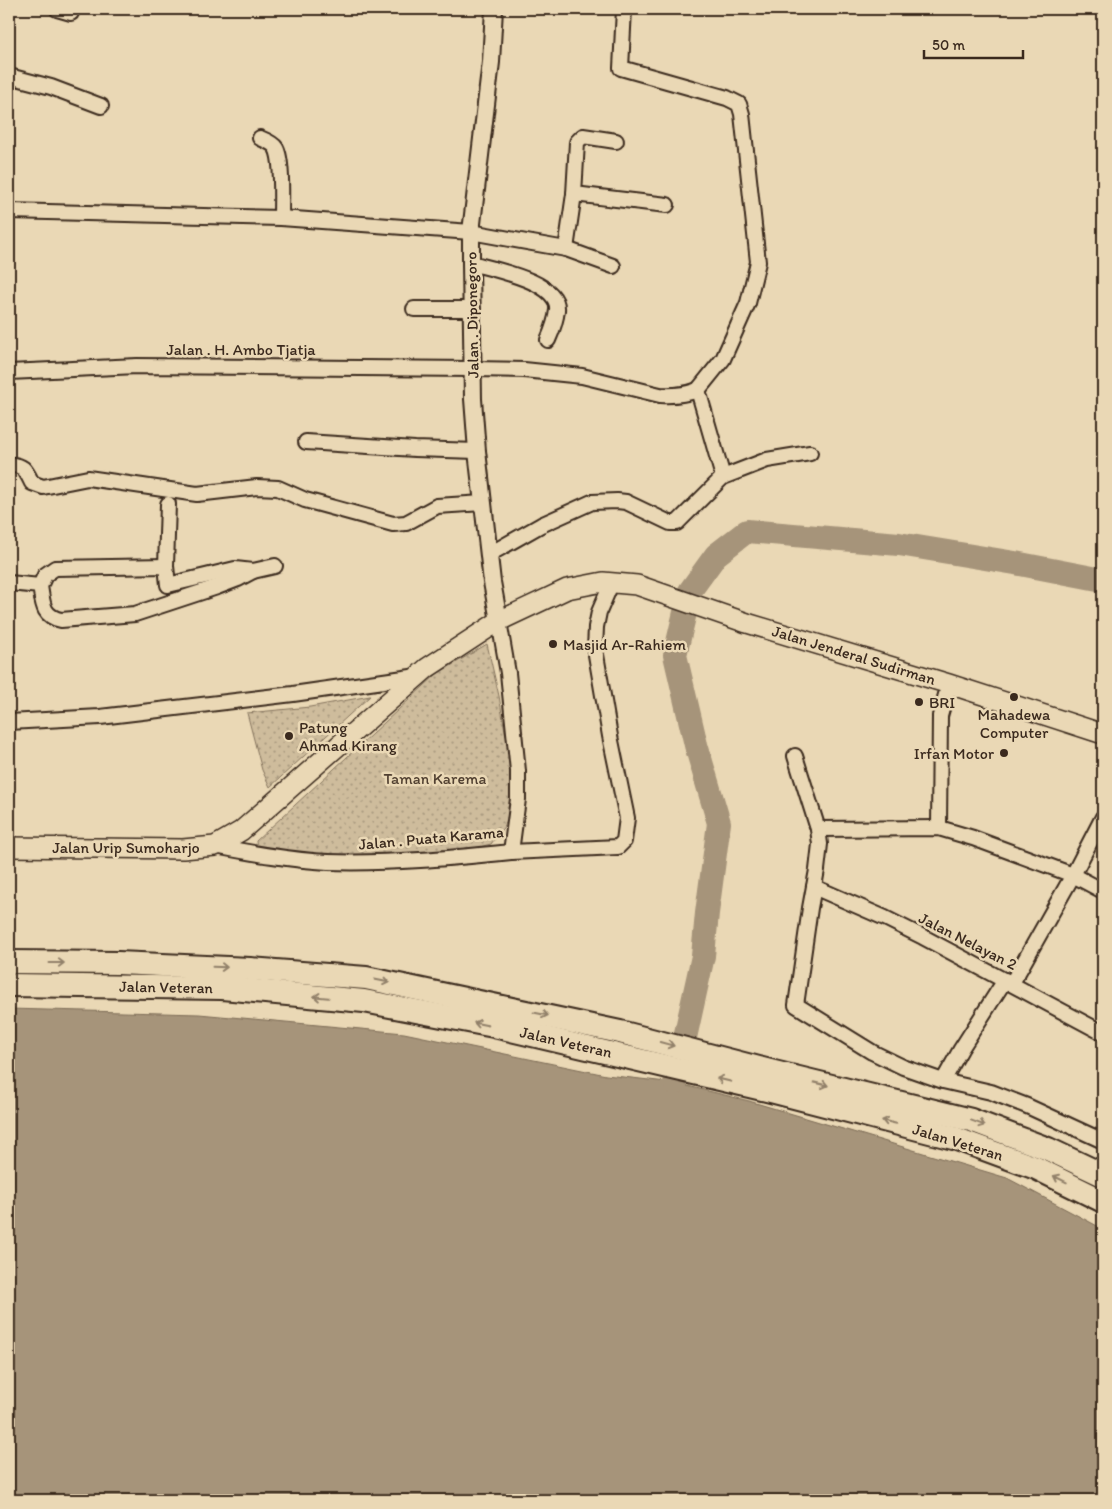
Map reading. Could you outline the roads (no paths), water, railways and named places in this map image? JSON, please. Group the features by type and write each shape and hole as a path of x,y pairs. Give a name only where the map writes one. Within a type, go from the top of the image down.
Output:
{"highway":[{"name":"Jalan Veteran","path":"9,962 118,963 240,968 366,978 620,1032 772,1082 957,1139 1036,1168 1103,1201"},
{"name":"Jalan Veteran","path":"9,984 222,988 364,1000 494,1026 614,1053 970,1120 1048,1149 1103,1175"}],"main road":[{"name":"Jalan Urip Sumoharjo","path":"9,847 183,849 215,846 241,831 427,668 499,621 567,589 603,582 637,585"},
{"name":"Jalan Jenderal Sudirman","path":"637,585 747,623 949,684 1103,734"}],"street":[{"name":"Jalan . Diponegoro","path":"494,9 491,62 471,232 471,263 477,451 488,555 499,621"},
{"path":"624,9 621,68 727,98 739,104 742,114 758,262 748,304 723,359 698,390 723,477"},
{"path":"9,76 50,87 101,106"},
{"path":"566,249 574,194 578,142 580,138 588,136 616,141"},
{"path":"260,138 275,146 278,152 281,218"},
{"path":"574,194 667,205"},
{"path":"9,211 281,218 471,232 566,249 613,266"},
{"path":"471,263 535,282 545,289 558,309 548,340"},
{"path":"414,309 472,309"},
{"name":"Jalan . H. Ambo Tjatja","path":"9,372 137,366 524,370 582,376 660,395 685,395 698,390"},
{"path":"306,442 477,451"},
{"path":"488,555 540,525 592,502 605,500 626,502 670,523 677,523 723,477 767,460 810,454"},
{"path":"9,465 20,465 25,469 32,483 43,487 88,478 197,494 257,487 278,488 305,500 393,524 406,523 437,506 483,503"},
{"path":"168,504 166,566 168,585 173,600"},
{"path":"166,566 55,568 45,575 40,586 44,609 50,617 61,620 135,614 231,582 253,570"},
{"path":"168,585 234,569 253,570 275,566"},
{"path":"511,852 618,847 624,841 627,818 610,736 596,649 596,627 599,612 612,582"},
{"path":"9,584 40,586"},
{"name":"Jalan . Puata Karama","path":"215,846 265,856 335,862 381,862 511,852 518,799 518,771 508,674 499,621"},
{"path":"9,722 100,717 293,694 419,676"},
{"path":"939,828 940,716 949,684"},
{"path":"795,756 818,829 820,844 796,993 796,1005 872,1052 903,1067 943,1081 991,1092 1027,1106 1103,1141"},
{"path":"943,1081 961,1049 1009,982 1073,875 1103,817"},
{"path":"818,829 939,828 982,841 1073,875 1103,891"},
{"name":"Jalan Nelayan 2","path":"814,887 885,918 1103,1033"}],"waterway":[{"path":"675,1083 703,956 719,823 696,745 675,655 690,591 716,555 747,531 899,544 1103,580"}],"place":[{"name":"Masjid Ar-Rahiem","path":"553,644"},
{"name":"Mahadewa Computer","path":"1014,697"},
{"name":"BRI","path":"919,702"},
{"name":"Patung Ahmad Kirang","path":"289,736"},
{"name":"Irfan Motor","path":"1004,753"}],"park label":[{"name":"Taman Karema","path":"435,778"}]}
